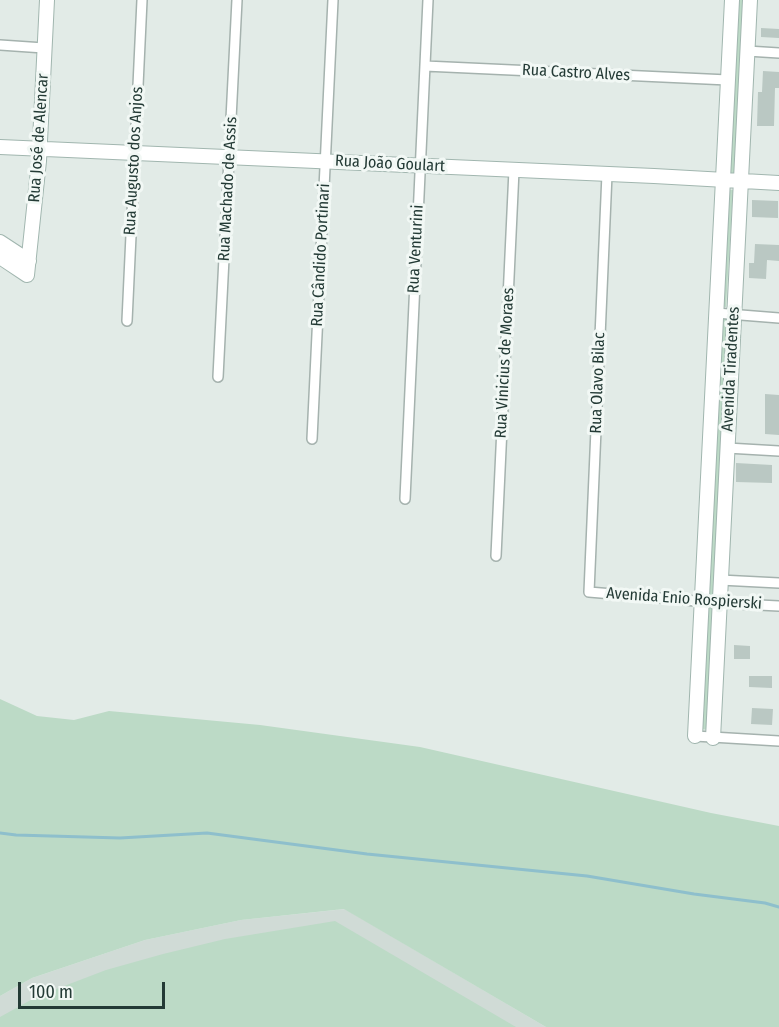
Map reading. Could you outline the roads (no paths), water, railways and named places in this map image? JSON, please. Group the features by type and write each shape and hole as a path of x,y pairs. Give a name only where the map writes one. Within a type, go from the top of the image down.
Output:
{"street":[{"name":"Rua José de Alencar","path":"28,268 40,149 47,0"},
{"name":"Rua Augusto dos Anjos","path":"127,321 142,0"},
{"name":"Rua Machado de Assis","path":"218,377 237,0"},
{"name":"Rua Cândido Portinari","path":"312,439 333,0"},
{"name":"Rua Venturini","path":"405,499 428,0"},
{"name":"Avenida Tiradentes","path":"695,736 732,0"},
{"name":"Avenida Tiradentes","path":"713,738 750,0"},
{"path":"0,45 44,48"},
{"path":"747,51 779,53"},
{"name":"Rua Castro Alves","path":"424,66 728,80"},
{"name":"Rua João Goulart","path":"0,147 779,183"},
{"name":"Rua Vinicius de Moraes","path":"496,556 514,170"},
{"name":"Rua Olavo Bilac","path":"589,592 608,174"},
{"path":"0,242 28,268"},
{"path":"0,257 28,268"},
{"path":"716,313 779,318"},
{"path":"727,448 779,451"},
{"name":"Avenida Enio Rospierski","path":"720,580 779,583"},
{"name":"Avenida Enio Rospierski","path":"589,592 779,606"},
{"path":"695,736 779,741"}],"waterway":[{"path":"0,833 120,838 207,833 367,854 587,876 779,907"}]}
